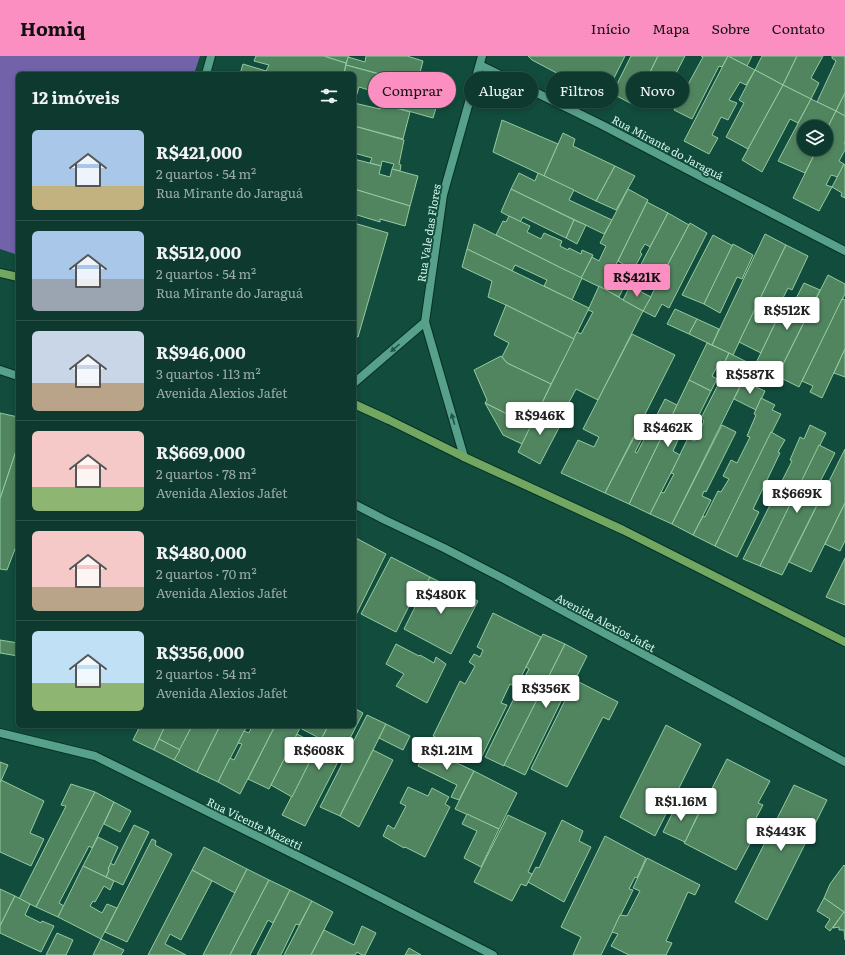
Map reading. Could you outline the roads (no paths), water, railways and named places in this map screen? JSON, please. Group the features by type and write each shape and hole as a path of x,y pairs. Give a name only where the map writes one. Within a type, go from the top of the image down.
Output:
{"main road":[{"path":"0,273 16,277"},
{"path":"356,405 464,457 623,530 845,642"}],"street":[{"path":"207,72 211,56"},
{"name":"Rua Vale das Flores","path":"464,457 425,322 443,195 482,56"},
{"name":"Rua Mirante do Jaraguá","path":"480,65 602,125 845,251"},
{"path":"356,381 425,322"},
{"path":"0,370 16,375"},
{"name":"Avenida Alexios Jafet","path":"356,505 504,579 611,638 845,762"},
{"name":"Rua Vicente Mazetti","path":"0,733 95,756 350,882 493,955"}]}
